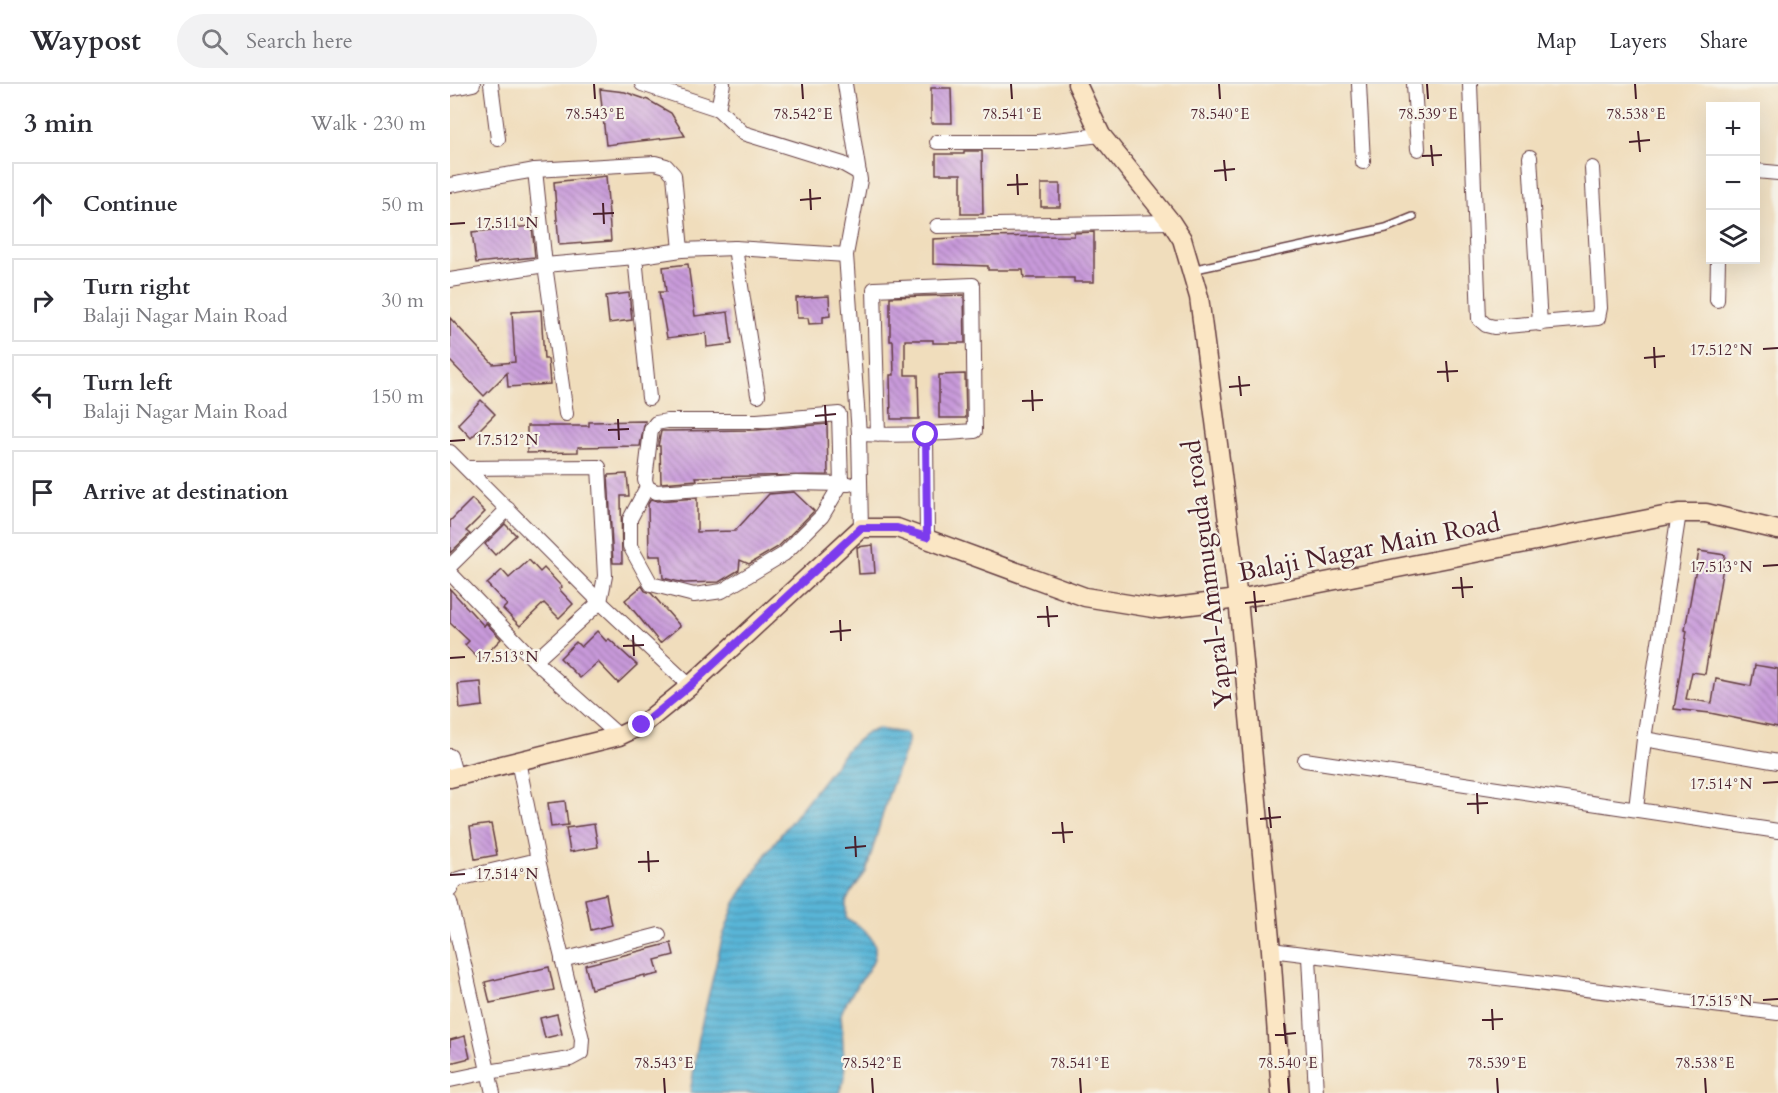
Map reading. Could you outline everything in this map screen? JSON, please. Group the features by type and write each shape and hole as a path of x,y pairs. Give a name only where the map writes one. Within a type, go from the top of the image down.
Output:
{"street":[{"path":"450,89 473,84"},
{"path":"490,84 498,139"},
{"path":"642,84 718,109 742,134 843,164 859,173"},
{"path":"718,109 723,84"},
{"path":"450,756 453,777 619,736 642,725 690,686 861,528 859,434 846,255 860,180 845,84"},
{"name":"Yapral-Ammuguda road","path":"1077,84 1101,135 1182,239 1199,297 1238,599 1271,950 1281,1093"},
{"path":"1359,84 1363,162"},
{"path":"1414,84 1418,149"},
{"path":"1470,84 1479,318 1486,325 1494,327 1595,320 1600,314 1592,168"},
{"path":"937,142 1038,142 1101,135"},
{"path":"1530,157 1540,324"},
{"path":"450,185 536,170 655,163 666,166 674,175 681,250"},
{"path":"536,170 545,265 566,414"},
{"path":"1760,171 1778,173"},
{"path":"937,226 1171,222"},
{"path":"450,280 545,265 635,257 681,250 735,248 846,255"},
{"path":"735,248 758,395"},
{"path":"635,257 649,398"},
{"path":"1717,300 1718,264"},
{"path":"859,434 878,435 926,435 975,431 973,285 874,289 878,435"},
{"path":"839,414 841,484 822,516 784,554 723,591 694,595 651,584 630,546 630,519 646,487 651,430 656,423 757,421 839,414"},
{"path":"926,435 927,537"},
{"path":"450,452 600,602 690,686"},
{"path":"467,468 599,467 605,576 600,602 535,661"},
{"path":"646,487 656,492 796,483 860,484"},
{"path":"450,566 508,509"},
{"path":"1636,809 1644,739 1679,513"},
{"name":"Balaji Nagar Main Road","path":"861,528 897,528 927,537 1084,597 1159,609 1238,599 1679,513 1706,513 1778,530"},
{"path":"450,573 535,661 619,736"},
{"path":"1644,739 1778,762"},
{"path":"1305,760 1778,831"},
{"path":"450,1080 570,1059 580,1053 582,1039 538,860 518,761"},
{"path":"450,890 451,885 458,879 538,860"},
{"path":"450,902 493,1093"},
{"path":"562,960 659,935"},
{"path":"1271,950 1778,1013"},
{"path":"1309,957 1316,1093"}],"lane":[{"path":"1191,270 1386,228 1413,217"}],"water":[{"path":"877,729 905,733 908,742 888,796 866,872 846,902 846,918 864,930 873,941 875,952 872,963 848,999 841,1014 845,1074 840,1093 690,1093 700,1031 722,939 735,903 768,851 849,747 867,733"}],"building":[{"path":"931,88 951,88 952,123 931,123"},
{"path":"600,89 625,92 648,100 671,113 685,136 606,145"},
{"path":"964,151 982,151 983,214 961,214 961,174 936,174 936,154 964,154"},
{"path":"606,176 611,241 559,245 554,182"},
{"path":"1041,184 1060,184 1060,207 1041,207"},
{"path":"532,226 535,257 476,263 472,232"},
{"path":"1094,232 1094,282 1074,282 1074,278 1024,278 1023,270 988,270 988,266 933,264 933,239 1074,236 1074,233"},
{"path":"688,264 695,316 728,312 732,344 707,347 706,333 667,338 659,292 666,292 663,267"},
{"path":"629,293 632,320 609,323 606,296"},
{"path":"964,295 965,343 905,340 905,375 918,375 919,419 891,419 890,375 894,375 893,341 890,341 890,297"},
{"path":"829,296 830,316 823,317 823,323 809,324 808,318 797,318 796,298"},
{"path":"541,310 544,359 548,359 550,384 508,387 507,373 484,396 450,361 450,318 493,364 515,362 512,312"},
{"path":"965,374 966,418 939,418 939,375"},
{"path":"481,400 495,414 471,438 458,424"},
{"path":"645,421 640,446 578,447 578,452 527,453 527,426 589,426 589,422"},
{"path":"827,424 828,475 696,477 697,480 661,483 660,446 658,446 661,431 757,430"},
{"path":"627,474 629,496 621,496 622,563 613,563 608,475"},
{"path":"794,492 814,511 778,547 749,564 740,560 739,570 719,582 684,583 663,578 661,556 649,556 648,504 651,499 657,501 697,498 697,532 735,531 769,494"},
{"path":"472,499 485,512 466,531 470,534 450,553 450,521"},
{"path":"505,524 516,535 495,555 485,544"},
{"path":"873,545 875,573 859,574 857,547"},
{"path":"1699,551 1725,555 1705,674 1692,672 1686,699 1712,703 1716,679 1751,686 1755,665 1778,669 1778,727 1710,713 1674,709"},
{"path":"529,560 540,572 544,568 562,587 559,589 573,604 559,618 544,603 520,626 503,609 507,605 487,584 502,570 509,578"},
{"path":"642,586 680,626 660,643 625,600"},
{"path":"450,589 484,626 486,623 501,639 480,660 465,645 469,641 450,623"},
{"path":"597,631 637,665 618,683 598,662 580,678 560,658 576,642 581,647"},
{"path":"481,682 483,706 460,709 458,684"},
{"path":"565,801 568,825 551,827 548,803"},
{"path":"491,824 497,855 475,859 470,827"},
{"path":"594,824 598,847 570,852 566,828"},
{"path":"606,894 612,925 591,930 585,899"},
{"path":"671,943 674,955 655,960 659,974 645,977 645,975 591,989 585,965"},
{"path":"549,967 554,990 490,1003 485,982"},
{"path":"557,1014 562,1034 545,1038 540,1018"},
{"path":"465,1036 470,1058 450,1063 450,1040"}],"route":[{"path":"642,725 690,686 861,528 897,528 927,537 926,435"}]}
